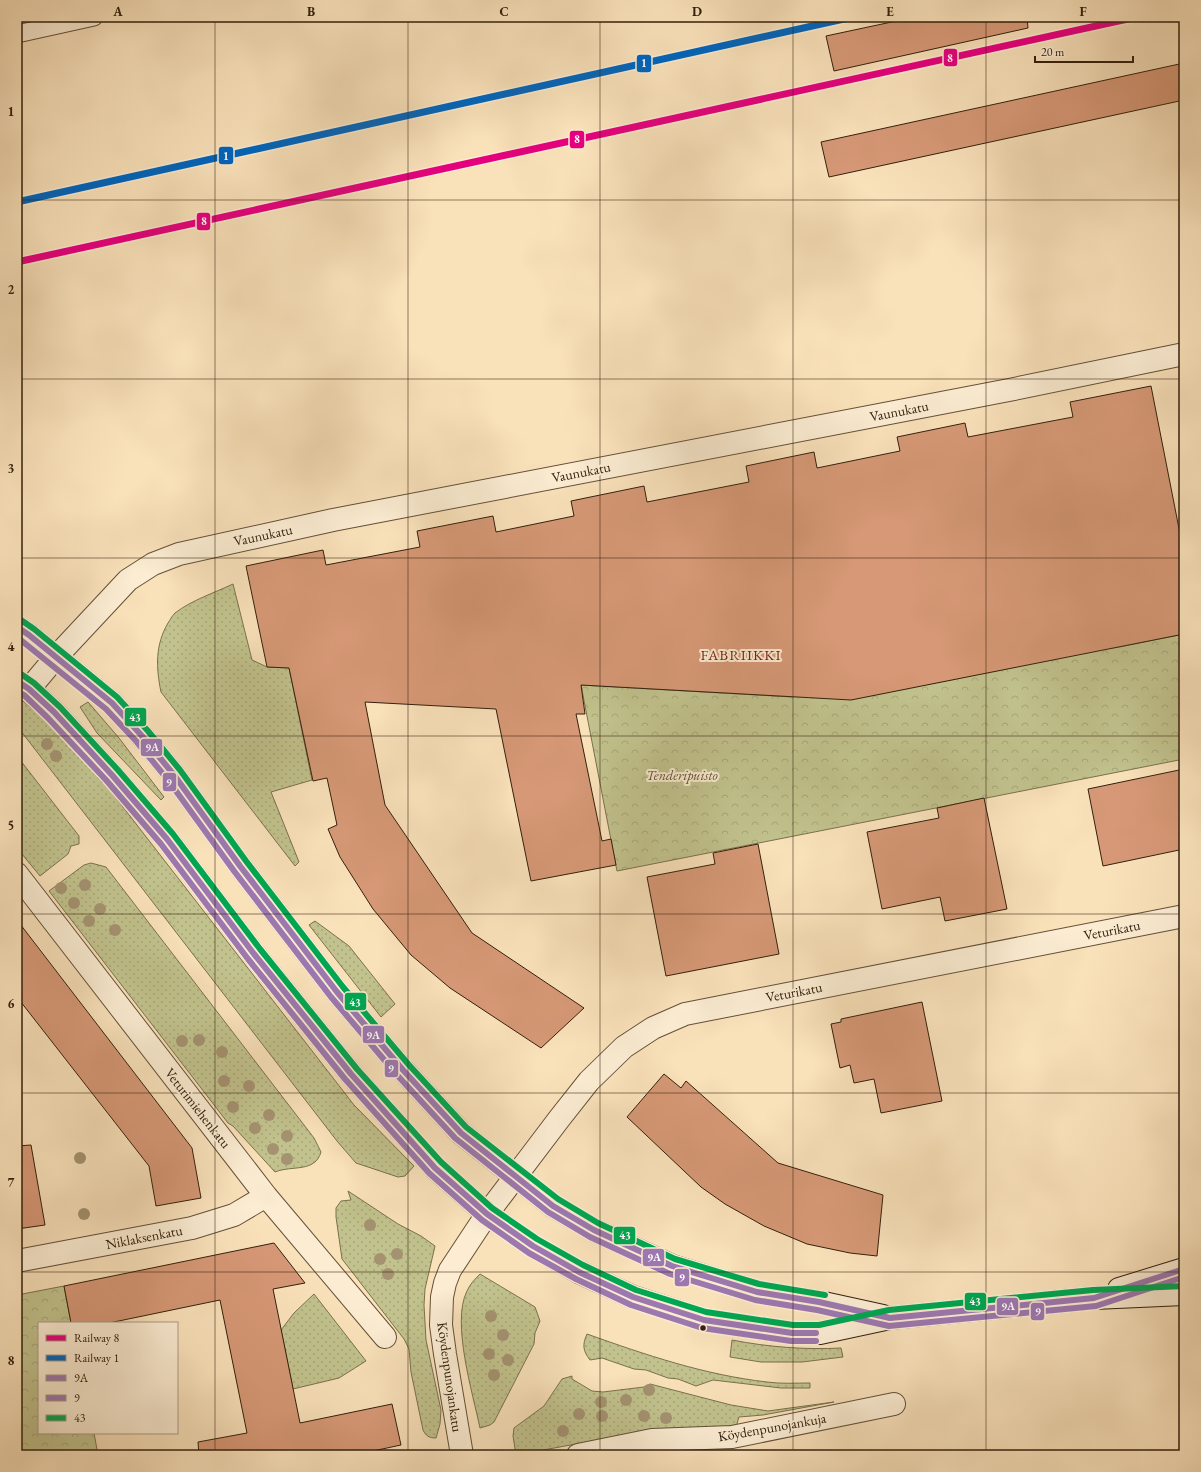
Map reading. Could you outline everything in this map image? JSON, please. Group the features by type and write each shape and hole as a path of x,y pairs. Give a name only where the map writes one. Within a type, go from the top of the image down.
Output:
{"street":[{"name":"Vaunukatu","path":"23,685 56,657 128,580 153,564 179,554 354,516 1009,390 1184,354"},
{"path":"17,627 112,703 174,775 244,872 337,992 403,1070 461,1133 516,1175 553,1206 594,1230 672,1266 757,1292 819,1302 890,1318"},
{"path":"23,685 54,712 69,728 167,839 254,954 351,1074 435,1168 487,1214 533,1246 579,1272 633,1297 704,1320 792,1333 820,1333 890,1318 1094,1298 1184,1294"},
{"name":"Veturimiehenkatu","path":"17,874 266,1196 385,1337"},
{"name":"Veturikatu","path":"487,1214 559,1119 590,1081 624,1047 653,1028 685,1014 1184,916"},
{"name":"Niklaksenkatu","path":"17,1261 192,1228 234,1215 266,1196"},
{"name":"Köydenpunojankatu","path":"462,1455 444,1354 441,1325 442,1297 450,1270 487,1214"},
{"path":"1094,1298 1183,1269"},
{"name":"Köydenpunojankuja","path":"578,1455 652,1440 690,1447 894,1404"}],"lane":[{"path":"17,34 52,22 94,17"}],"green space":[{"path":"233,584 252,660 267,667 289,668 312,780 271,792 299,862 295,866 161,692 158,674 159,648 164,631 172,617 175,613 189,604"},
{"name":"Tenderipuisto","path":"1184,634 1184,759 617,871 581,685 792,697 1119,647"},
{"path":"17,696 52,725 79,752 354,1105 414,1166 405,1176 398,1177 356,1163 337,1141 17,726"},
{"path":"88,702 119,738 164,797 161,800 97,733 80,707"},
{"path":"17,756 79,836 79,844 71,846 68,854 40,876 17,848"},
{"path":"91,863 106,867 314,1138 321,1152 318,1159 314,1163 308,1166 275,1172 233,1126 228,1123 49,891 84,865"},
{"path":"315,921 349,946 395,1004 381,1017 309,925"},
{"path":"348,1191 435,1246 425,1289 424,1305 426,1340 441,1410 440,1424 436,1438 431,1438 425,1434 423,1430 411,1372 409,1349 404,1339 342,1259 336,1208 341,1201 351,1200"},
{"path":"480,1274 535,1307 540,1321 535,1333 534,1344 494,1422 480,1428 465,1358 461,1321 463,1304 467,1291"},
{"path":"64,1286 71,1322 38,1322 38,1434 94,1434 98,1455 17,1455 17,1295"},
{"path":"314,1294 366,1361 339,1378 293,1389 281,1330 294,1313"},
{"path":"587,1334 654,1357 698,1369 744,1379 767,1382 810,1383 810,1388 781,1388 713,1380 696,1386 678,1379 668,1378 646,1370 634,1369 602,1358 590,1360 584,1348 584,1341"},
{"path":"732,1340 786,1347 814,1349 841,1348 843,1357 802,1362 761,1362 730,1357"},
{"path":"572,1376 572,1379 592,1391 603,1392 644,1387 650,1384 731,1405 768,1411 834,1402 763,1415 739,1417 736,1427 647,1431 516,1455 513,1436 514,1428 544,1406 562,1379"}],"building":[{"path":"915,17 1027,17 1028,28 834,71 826,36"},
{"path":"1184,63 1184,100 829,177 821,142"},
{"path":"1151,386 1184,554 1184,634 851,700 581,685 585,714 576,714 602,841 611,839 616,865 531,881 496,709 365,702 385,805 472,933 584,1008 541,1048 450,988 411,955 373,909 340,857 328,829 337,825 327,778 313,781 289,668 267,667 246,566 323,550 326,565 420,547 417,531 493,516 496,532 574,516 571,501 644,486 647,502 749,482 746,466 814,452 817,468 900,451 897,437 965,423 968,437 1073,417 1070,402"},
{"path":"1184,769 1184,849 1103,866 1088,789"},
{"path":"984,798 1007,909 945,921 940,897 882,909 867,832 939,818 937,808"},
{"path":"758,844 779,954 666,976 647,877 715,864 713,853"},
{"path":"17,920 192,1148 201,1198 156,1206 149,1166 17,997"},
{"path":"922,1002 942,1101 881,1113 874,1079 854,1083 850,1065 840,1068 831,1024 841,1022 841,1019"},
{"path":"664,1074 681,1088 686,1081 778,1163 883,1195 877,1256 850,1253 807,1244 764,1226 725,1204 701,1187 627,1117"},
{"path":"31,1145 45,1225 17,1229 17,1146"},
{"path":"274,1243 305,1283 273,1289 300,1423 392,1404 401,1445 354,1455 199,1455 198,1442 247,1433 220,1300 114,1322 71,1322 64,1286"}],"rail line":[{"name":"1","path":"17,202 853,17"},
{"name":"8","path":"17,262 1137,17"}],"transit line":[{"name":"43","path":"21,620 117,697 148,731 180,770 246,861 343,987 409,1065 466,1127 558,1199 598,1223 675,1259 759,1284 825,1295"},
{"name":"9A","path":"17,627 29,635 112,703 142,736 174,775 240,866 337,992 403,1070 461,1133 553,1206 594,1230 672,1266 757,1292 819,1302 890,1318 1094,1298 1184,1269"},
{"name":"9","path":"17,637 106,709 136,741 168,780 234,871 331,997 397,1075 455,1138 548,1212 590,1237 670,1274 755,1300 817,1310 889,1326 1096,1306 1184,1277"},
{"name":"43","path":"21,674 34,683 60,707 118,770 173,834 260,949 357,1069 441,1162 492,1208 537,1239 583,1265 636,1290 706,1312 793,1325 819,1325 889,1310 1093,1290 1184,1286"},
{"name":"9A","path":"17,681 29,689 54,712 112,775 167,839 254,954 351,1074 435,1168 487,1214 533,1246 579,1272 633,1297 704,1320 792,1333 816,1333"},
{"name":"9","path":"17,691 24,695 48,718 106,780 161,844 248,959 345,1079 429,1173 482,1220 529,1253 576,1279 631,1305 702,1328 791,1341 816,1341"}],"district":[{"name":"FABRIIKKI","path":"741,655"}]}
